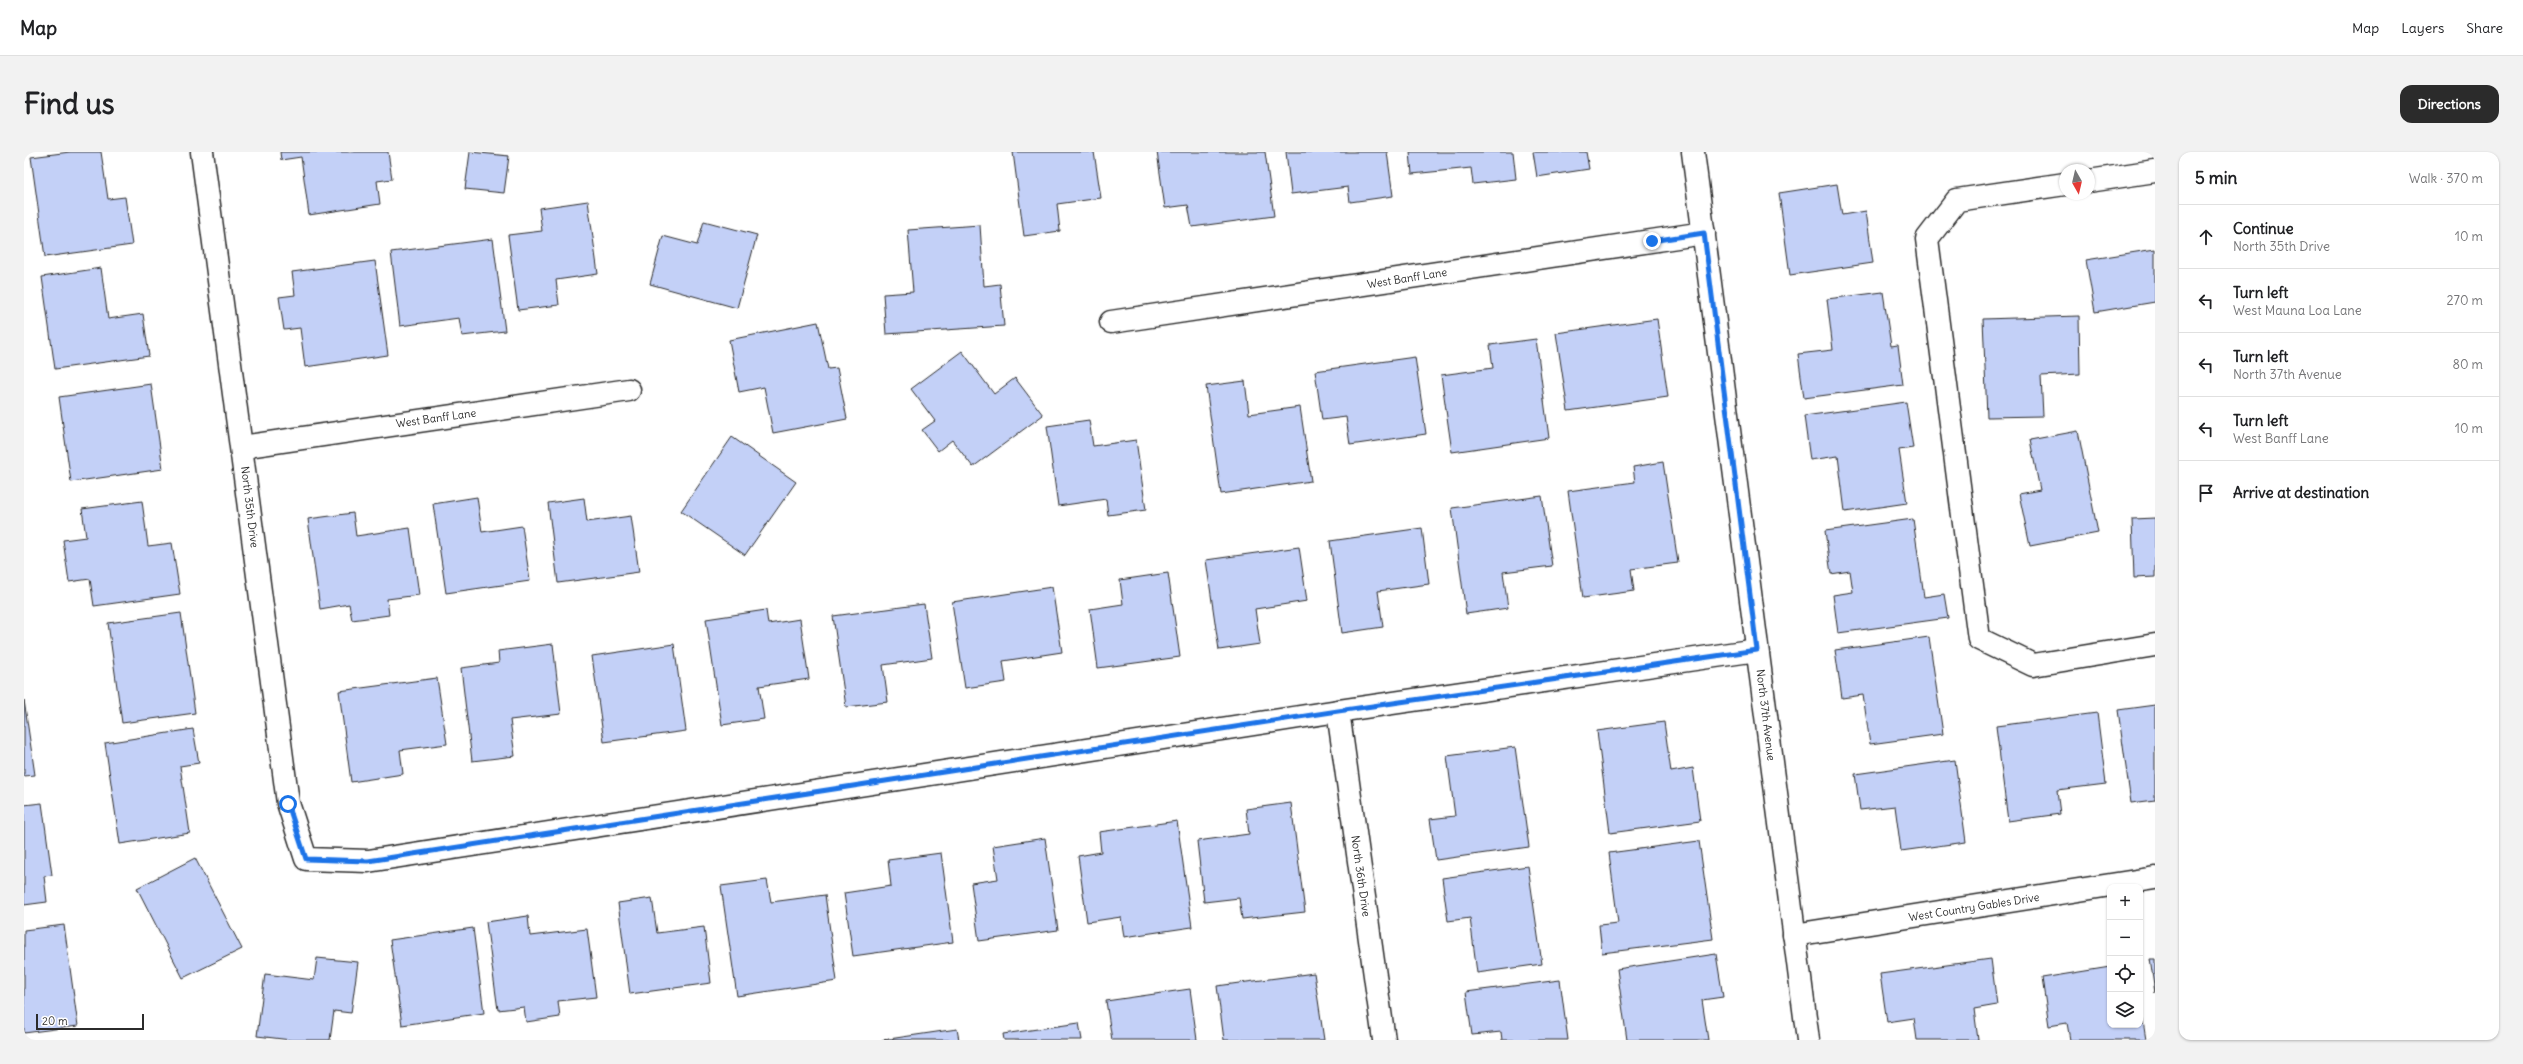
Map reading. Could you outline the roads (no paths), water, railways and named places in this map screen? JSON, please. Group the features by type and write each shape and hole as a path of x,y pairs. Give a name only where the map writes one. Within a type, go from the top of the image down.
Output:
{"street":[{"name":"North 35th Drive","path":"202,152 288,804 306,859 368,861 1338,711"},
{"name":"North 37th Avenue","path":"1693,152 1808,1040"},
{"path":"2095,180 2155,171"},
{"path":"2059,185 1957,200 1927,239 1979,639 2033,666 2155,645"},
{"name":"West Banff Lane","path":"1111,322 1704,233"},
{"name":"West Banff Lane","path":"242,447 629,390"},
{"path":"1338,711 1757,650"},
{"name":"North 36th Drive","path":"1338,711 1384,1040"},
{"name":"West Country Gables Drive","path":"1794,935 2155,878"}]}
